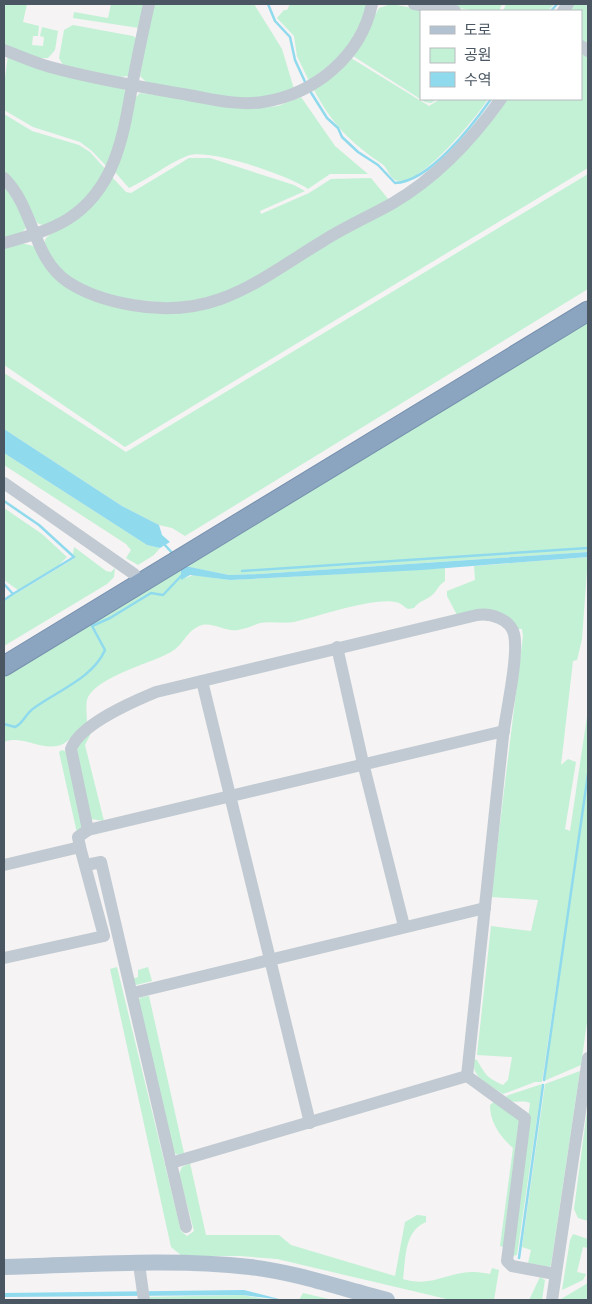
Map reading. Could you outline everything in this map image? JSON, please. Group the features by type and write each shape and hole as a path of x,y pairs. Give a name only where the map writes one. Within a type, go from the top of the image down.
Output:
{"highway":[{"path":"185,550 588,300"},
{"path":"4,666 165,561 588,311"},
{"path":"4,653 134,574 165,561"}],"main road":[{"path":"4,1267 215,1264 253,1268 387,1300"}],"street":[{"path":"4,243 36,233 68,219 88,203 100,189 123,139 149,4"},
{"path":"4,50 53,68 133,85 242,103 277,100 308,87 331,72 347,55 365,27 372,4"},
{"path":"414,4 449,10"},
{"path":"4,178 20,199 36,233 42,254 55,271 71,284 96,297 157,308 191,307 213,302 263,280 324,240 394,202 428,179 473,135 500,100"},
{"path":"4,482 134,574"},
{"path":"88,830 71,749 74,740 82,732 136,701 156,692 337,647 477,615 486,614 503,620 514,633 515,648 504,731 467,1076"},
{"path":"337,647 363,764 404,926"},
{"path":"202,681 268,960 310,1123"},
{"path":"4,958 104,936 78,837 88,830 504,731"},
{"path":"4,865 80,847"},
{"path":"86,865 100,862 133,993 186,1227"},
{"path":"133,993 404,926 485,908"},
{"path":"552,1300 588,1058"},
{"path":"171,1163 467,1076"},
{"path":"467,1076 525,1118 507,1261 517,1267 555,1274"},
{"path":"139,1264 144,1296"}],"green space":[{"path":"6,4 27,4 23,22 39,26 38,36 33,36 32,45 43,46 44,37 40,36 42,27 58,31 55,50 48,58 40,58 4,45 4,9"},
{"path":"111,4 146,4 139,28 73,18 74,12 108,18"},
{"path":"152,4 254,4 282,49 294,89 250,100 147,83 140,76"},
{"path":"290,4 368,4 367,12 344,53 309,81 297,56 294,36 277,18 284,10 287,10"},
{"path":"391,4 424,10 420,10 420,99 353,56 379,8"},
{"path":"435,4 502,4 499,10 470,10"},
{"path":"506,4 554,4 549,10 503,10"},
{"path":"572,4 588,4 588,47 582,43 582,10 568,10"},
{"path":"73,25 133,36 137,39 129,76 119,77 63,65 59,58 64,30"},
{"path":"582,52 588,56 588,168 125,447 4,365 4,247 21,243 33,246 75,290 192,310 396,205 505,100 582,100"},
{"path":"8,55 123,88 126,92 109,169 92,151 80,142 33,127 4,110 4,85"},
{"path":"351,58 429,106 438,100 487,100 436,160 411,178 397,181 382,164 343,132 328,113 314,90 339,72"},
{"path":"140,93 260,108 278,106 301,97 335,146 368,174 330,174 308,189 284,177 248,164 197,154 180,159 129,188 114,171 133,100"},
{"path":"422,100 436,100 431,103"},
{"path":"4,114 32,131 79,145 90,152 108,172 87,202 45,226 37,223 28,205 4,173"},
{"path":"189,158 210,158 294,185 305,191 260,211 261,214 309,193 331,179 371,178 389,200 229,293 172,304 122,298 84,287 56,267 44,243 46,238 111,176 126,192 131,193"},
{"path":"588,174 588,289 185,536 172,528 159,525 122,506 4,429 4,373 126,452"},
{"path":"4,182 13,192 26,228 21,233 4,240"},
{"path":"588,320 588,552 259,574 229,575 188,567 190,564"},
{"path":"4,453 147,545 160,548 154,555 138,565 126,558 131,550 126,544 4,465"},
{"path":"4,508 42,534 67,557 58,566 18,590 4,580"},
{"path":"74,547 106,571 111,572 115,568 114,577 107,584 4,646 4,601 75,558 73,554"},
{"path":"588,557 582,639 577,660 573,661 561,765 568,759 576,762 565,829 570,831 588,710 588,771 567,918 588,782 588,1015 581,1065 544,1081 559,968 542,1082 535,1082 503,1094 478,1076 475,1071 474,1059 477,1060 493,1080 503,1085 508,1080 512,1057 477,1055 491,926 531,931 538,900 491,897 523,636 522,629 515,629 512,623 457,615 447,596 447,591 475,580 474,566"},
{"path":"445,568 445,581 433,594 414,608 408,609 399,603 389,601 363,604 294,622 260,623 237,630 202,625 192,630 179,646 171,652 114,676 94,689 87,700 87,723 63,744 48,746 18,740 4,742 4,673 181,569 185,578 194,575 230,580"},
{"path":"91,733 85,745 104,821 91,819 76,755 80,739"},
{"path":"62,750 67,752 85,829 77,833 59,752"},
{"path":"117,967 181,1231 187,1236 194,1231 179,1174 182,1167 190,1163 206,1235 279,1235 291,1245 395,1276 405,1222 417,1215 426,1216 426,1222 414,1232 407,1246 403,1279 423,1282 465,1272 490,1274 492,1268 499,1270 494,1300 451,1300 277,1259 240,1256 182,1256 171,1247 110,969"},
{"path":"148,967 152,981 136,985 132,979 138,977 138,970"},
{"path":"149,996 184,1153 178,1155 173,1152 137,1002 141,997"},
{"path":"580,1071 551,1265 550,1267 528,1263 531,1250 522,1247 545,1084"},
{"path":"542,1084 517,1255 513,1256 511,1250 530,1103 509,1101 506,1096"},
{"path":"495,1101 519,1120 504,1247 500,1246 513,1148 500,1134 492,1118 490,1105"},
{"path":"588,1103 588,1221 578,1218 574,1209"},
{"path":"573,1234 588,1239 588,1248 583,1247 577,1272 586,1274 583,1280 562,1290 570,1240"},
{"path":"540,1277 545,1280 542,1300 529,1300"},
{"path":"588,1283 588,1300 561,1300 561,1299"},
{"path":"303,1293 333,1300 299,1300"},
{"path":"243,1295 270,1300 147,1300 147,1297"}],"water":[{"path":"4,429 122,506 159,525 162,535 170,542 160,548 147,545 4,453"},
{"path":"588,552 588,557 422,570 230,580 190,575 181,580 181,569 185,566 229,575 259,574"},
{"path":"244,1290 283,1300 243,1295 4,1297 4,1293"}],"waterway":[{"path":"268,4 275,21 290,37 295,60 306,84"},
{"path":"552,10 557,4"},
{"path":"310,91 327,118 338,128 342,137 358,152 378,165 395,183 408,180 422,173 449,151 490,100"},
{"path":"4,501 39,525 74,557 13,594"},
{"path":"164,544 174,555"},
{"path":"242,571 588,548"},
{"path":"4,724 15,727 34,708 74,683 92,668 105,650 92,626 110,618 151,593 163,595 182,575"},
{"path":"4,584 13,594 4,600"},
{"path":"544,1080 588,774"},
{"path":"519,1258 543,1085"}]}
